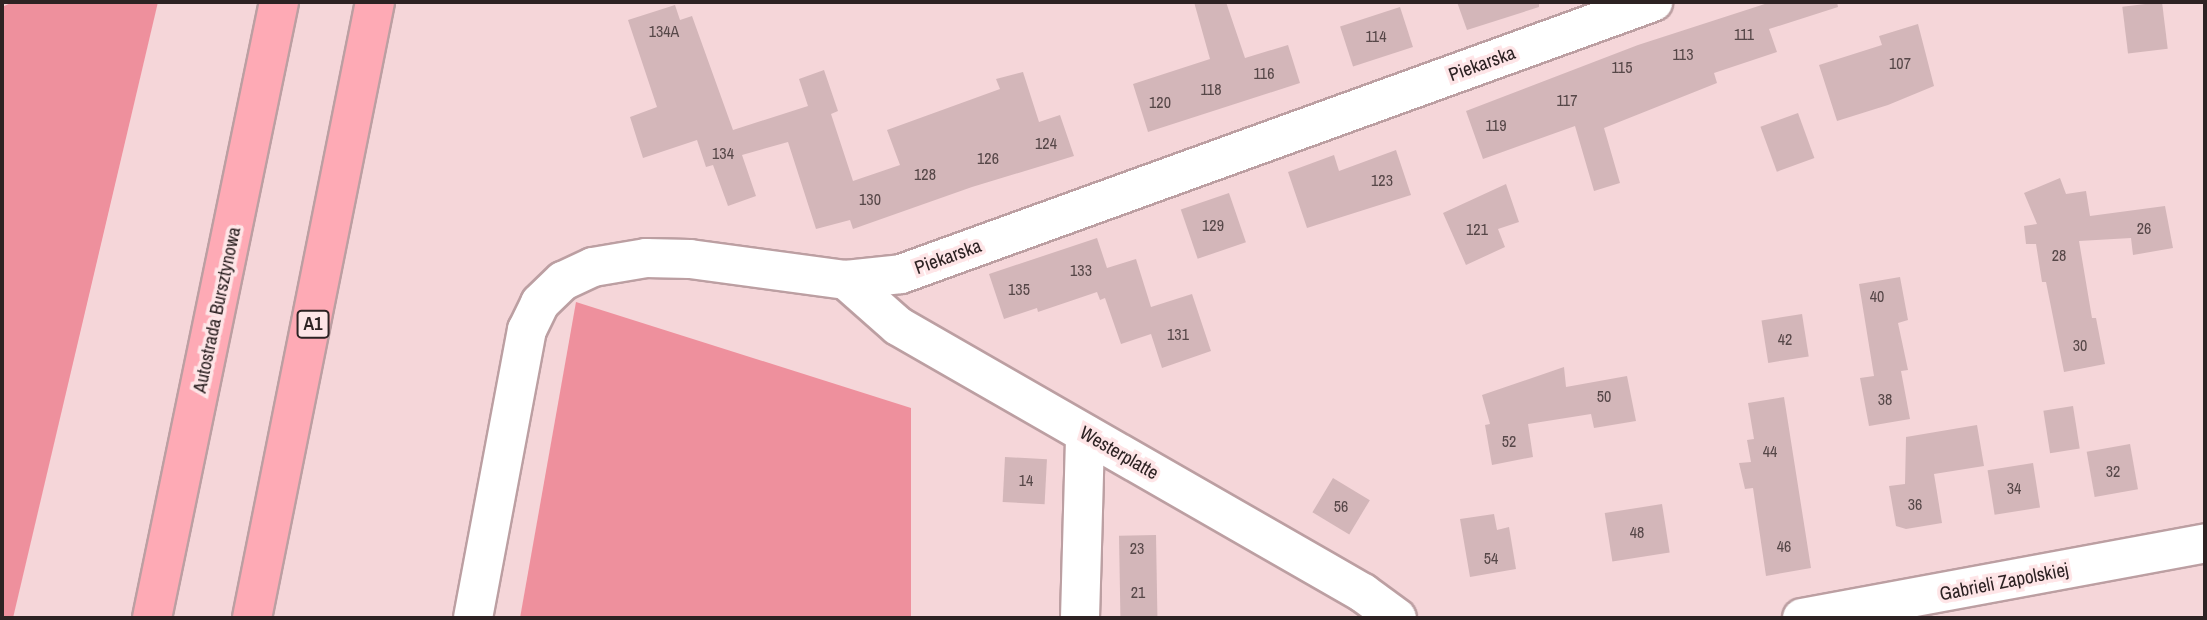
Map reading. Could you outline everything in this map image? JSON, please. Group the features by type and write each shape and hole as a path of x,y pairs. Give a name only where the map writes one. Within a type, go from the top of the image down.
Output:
{"highway":[{"name":"Autostrada Bursztynowa","path":"152,618 279,2"},
{"name":"A1","path":"252,618 373,16"}],"street":[{"name":"Piekarska","path":"473,618 527,330 540,303 562,281 593,267 646,258 690,260 846,280 901,274 1653,2"},
{"name":"Westerplatte","path":"846,280 898,326 1363,593 1397,618"},
{"path":"1080,618 1085,433"},
{"name":"Gabrieli Zapolskiej","path":"1802,618 2205,543"}],"shaded area":[{"path":"13,2 158,2 13,618 2,618 2,7"},
{"path":"576,302 911,408 911,618 520,618"}],"building":[{"path":"1194,2 1226,2 1245,58 1288,45 1300,83 1148,132 1133,84 1210,59"},
{"path":"1457,2 1539,2 1539,7 1467,30"},
{"path":"1771,2 1837,2 1838,7 1769,29 1777,52 1714,73 1717,83 1604,128 1620,183 1594,191 1575,126 1483,159 1466,111 1638,45"},
{"path":"2162,2 2168,49 2128,54 2122,7"},
{"path":"675,5 680,20 692,16 733,130 808,106 799,79 824,70 838,111 831,114 853,181 900,165 887,130 1000,89 996,79 1023,72 1039,122 1060,115 1074,156 972,187 853,229 850,220 816,229 788,142 742,155 756,196 728,206 713,165 706,167 697,140 643,158 630,117 657,107 628,20"},
{"path":"1400,7 1413,47 1353,66 1340,26"},
{"path":"1918,24 1934,86 1888,105 1837,121 1819,65 1882,45 1879,36"},
{"path":"1798,113 1814,158 1777,172 1760,127"},
{"path":"1396,150 1411,195 1307,228 1288,172 1334,155 1339,171"},
{"path":"2060,178 2066,194 2086,191 2090,216 2165,206 2173,248 2133,255 2131,238 2079,241 2092,318 2096,318 2105,364 2064,372 2046,282 2042,282 2036,244 2026,244 2024,226 2037,224 2024,193"},
{"path":"1506,184 1519,222 1498,229 1505,247 1466,265 1443,213"},
{"path":"1229,193 1246,242 1198,259 1181,210"},
{"path":"1097,238 1107,268 1136,259 1151,307 1192,294 1211,351 1162,368 1151,334 1121,344 1105,298 1100,300 1097,292 1038,312 1037,308 1004,319 989,274"},
{"path":"1900,277 1908,320 1898,323 1908,370 1901,371 1910,419 1869,426 1860,378 1874,376 1859,284"},
{"path":"1802,314 1809,356 1768,363 1762,320"},
{"path":"1564,367 1566,387 1627,376 1636,421 1594,428 1591,414 1528,424 1533,457 1492,465 1485,425 1490,424 1482,395"},
{"path":"1784,397 1811,568 1766,576 1753,488 1745,489 1739,463 1751,462 1747,440 1754,439 1748,403"},
{"path":"2073,406 2080,448 2050,453 2043,411"},
{"path":"1977,425 1984,466 1934,474 1942,523 1906,529 1896,526 1889,486 1905,484 1906,437"},
{"path":"2130,444 2138,489 2095,497 2087,452"},
{"path":"1005,457 1047,459 1045,504 1003,502"},
{"path":"2033,463 2040,507 1995,515 1988,470"},
{"path":"1333,478 1370,500 1349,534 1312,512"},
{"path":"1662,504 1670,552 1612,561 1605,513"},
{"path":"1494,514 1497,530 1509,527 1516,569 1470,577 1460,519"},
{"path":"1156,535 1157,618 1120,618 1119,536"}]}
